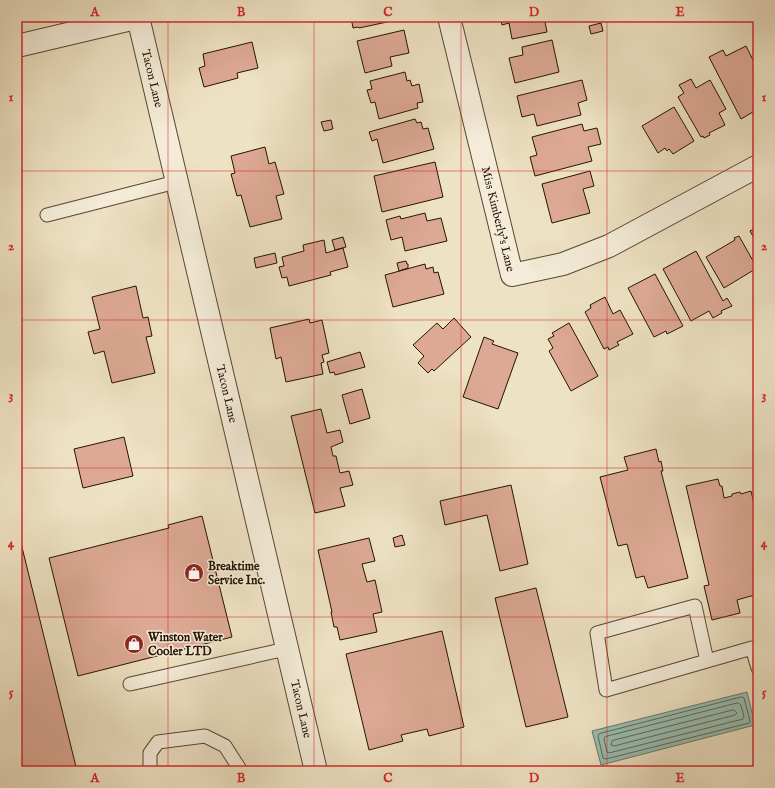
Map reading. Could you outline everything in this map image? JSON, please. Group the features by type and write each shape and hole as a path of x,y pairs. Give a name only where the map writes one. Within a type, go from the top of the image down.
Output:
{"street":[{"path":"17,46 138,17"},
{"name":"Tacon Lane","path":"138,17 316,771"},
{"name":"Miss Kimberly's Lane","path":"449,17 512,275 564,264 609,246 758,166"}],"lane":[{"path":"47,215 176,182"},
{"path":"707,661 695,606 597,633 606,690 707,661 752,648 758,668"},
{"path":"130,684 286,649"},
{"path":"150,771 150,753 158,742 206,736 225,746 241,771"}],"water":[{"path":"747,692 755,725 601,765 592,731"}],"building":[{"path":"351,17 401,17 401,19 353,28"},
{"path":"500,17 544,17 547,32 512,39 509,23 502,25"},
{"path":"601,23 603,31 591,34 589,26"},
{"path":"404,30 409,53 390,57 392,66 365,73 357,41"},
{"path":"552,40 559,72 515,83 509,58 523,55 522,47"},
{"path":"252,42 258,68 237,73 238,78 204,87 199,68 205,66 203,54"},
{"path":"746,46 758,70 758,109 741,119 709,57 723,50 726,56"},
{"path":"405,72 407,81 410,80 412,86 419,84 423,102 417,103 418,108 379,119 375,102 371,103 367,90 372,89 370,81"},
{"path":"691,79 696,88 710,80 726,109 719,113 725,125 709,133 710,135 704,138 703,136 701,137 678,97 684,93 679,85"},
{"path":"582,80 587,100 578,103 581,115 537,126 534,114 522,117 517,96"},
{"path":"674,107 694,141 673,154 669,149 667,151 665,148 658,153 642,126"},
{"path":"415,119 417,123 421,122 423,129 428,128 434,149 383,163 377,139 372,141 369,132"},
{"path":"331,120 333,129 324,131 321,122"},
{"path":"582,124 584,131 597,128 601,144 588,147 592,161 535,176 530,157 537,155 532,137"},
{"path":"265,147 269,164 275,162 284,194 276,196 282,219 250,227 241,195 237,196 231,174 235,173 231,156"},
{"path":"435,162 443,197 382,212 374,176"},
{"path":"590,171 594,186 583,189 590,213 552,223 542,184"},
{"path":"425,213 427,221 441,218 447,241 405,251 402,237 391,240 386,220 400,216 401,219"},
{"path":"758,227 758,245 750,231"},
{"path":"739,236 757,268 724,288 706,257 735,240 734,238"},
{"path":"343,237 346,247 335,250 332,240"},
{"path":"324,240 326,253 343,248 348,267 330,272 331,275 289,286 287,277 282,278 279,267 284,266 282,257 304,251 303,245"},
{"path":"696,251 723,301 727,298 732,306 721,311 722,313 713,318 709,311 691,321 663,269"},
{"path":"275,253 277,263 256,268 254,258"},
{"path":"406,261 408,268 399,271 397,263"},
{"path":"425,264 426,269 433,267 434,273 438,272 444,294 393,307 385,275"},
{"path":"655,274 683,326 667,334 666,331 654,337 628,288"},
{"path":"136,286 143,318 148,317 152,336 146,337 155,373 112,383 104,351 94,354 88,332 100,329 92,297"},
{"path":"605,297 613,314 620,310 633,334 617,342 619,345 609,350 608,347 604,349 585,312 591,308 590,305"},
{"path":"454,318 471,337 434,371 432,369 428,373 418,363 424,356 413,345 437,323 443,329"},
{"path":"309,319 310,323 322,320 329,353 322,355 324,362 321,363 323,374 286,382 281,357 276,359 270,328"},
{"path":"569,323 598,376 571,391 549,351 553,348 548,339 554,336 552,333"},
{"path":"484,337 494,341 492,344 518,353 498,409 463,397"},
{"path":"360,352 365,367 335,375 334,372 330,373 327,362"},
{"path":"362,389 370,418 350,424 342,395"},
{"path":"321,409 327,433 340,430 343,442 331,447 333,456 336,456 340,473 349,471 353,485 340,488 345,506 315,513 291,416"},
{"path":"124,437 133,476 83,488 74,449"},
{"path":"656,449 659,462 661,461 663,471 661,471 688,578 648,588 644,576 636,578 627,544 618,546 600,477 628,470 624,457"},
{"path":"718,479 720,486 722,486 724,498 732,496 732,494 740,492 741,494 751,491 758,520 758,558 756,559 758,565 756,566 758,571 758,594 737,600 740,613 712,620 704,586 709,585 686,486"},
{"path":"511,485 528,564 500,571 487,515 445,525 440,501"},
{"path":"202,516 232,637 78,676 49,558 169,528 168,525"},
{"path":"17,535 19,535 77,771 17,771 17,762 22,760 17,740"},
{"path":"402,535 405,545 395,547 393,538"},
{"path":"369,538 375,561 362,564 367,582 375,580 382,612 373,614 377,632 340,640 337,627 334,627 318,550"},
{"path":"536,588 568,717 526,727 495,598"},
{"path":"442,631 464,727 429,736 427,729 401,735 403,741 369,750 346,654"},
{"path":"215,767 216,771 202,771"}],"place":[{"name":"Breaktime Service Inc.","path":"194,573"},
{"name":"Winston Water Cooler LTD","path":"134,644"}]}
